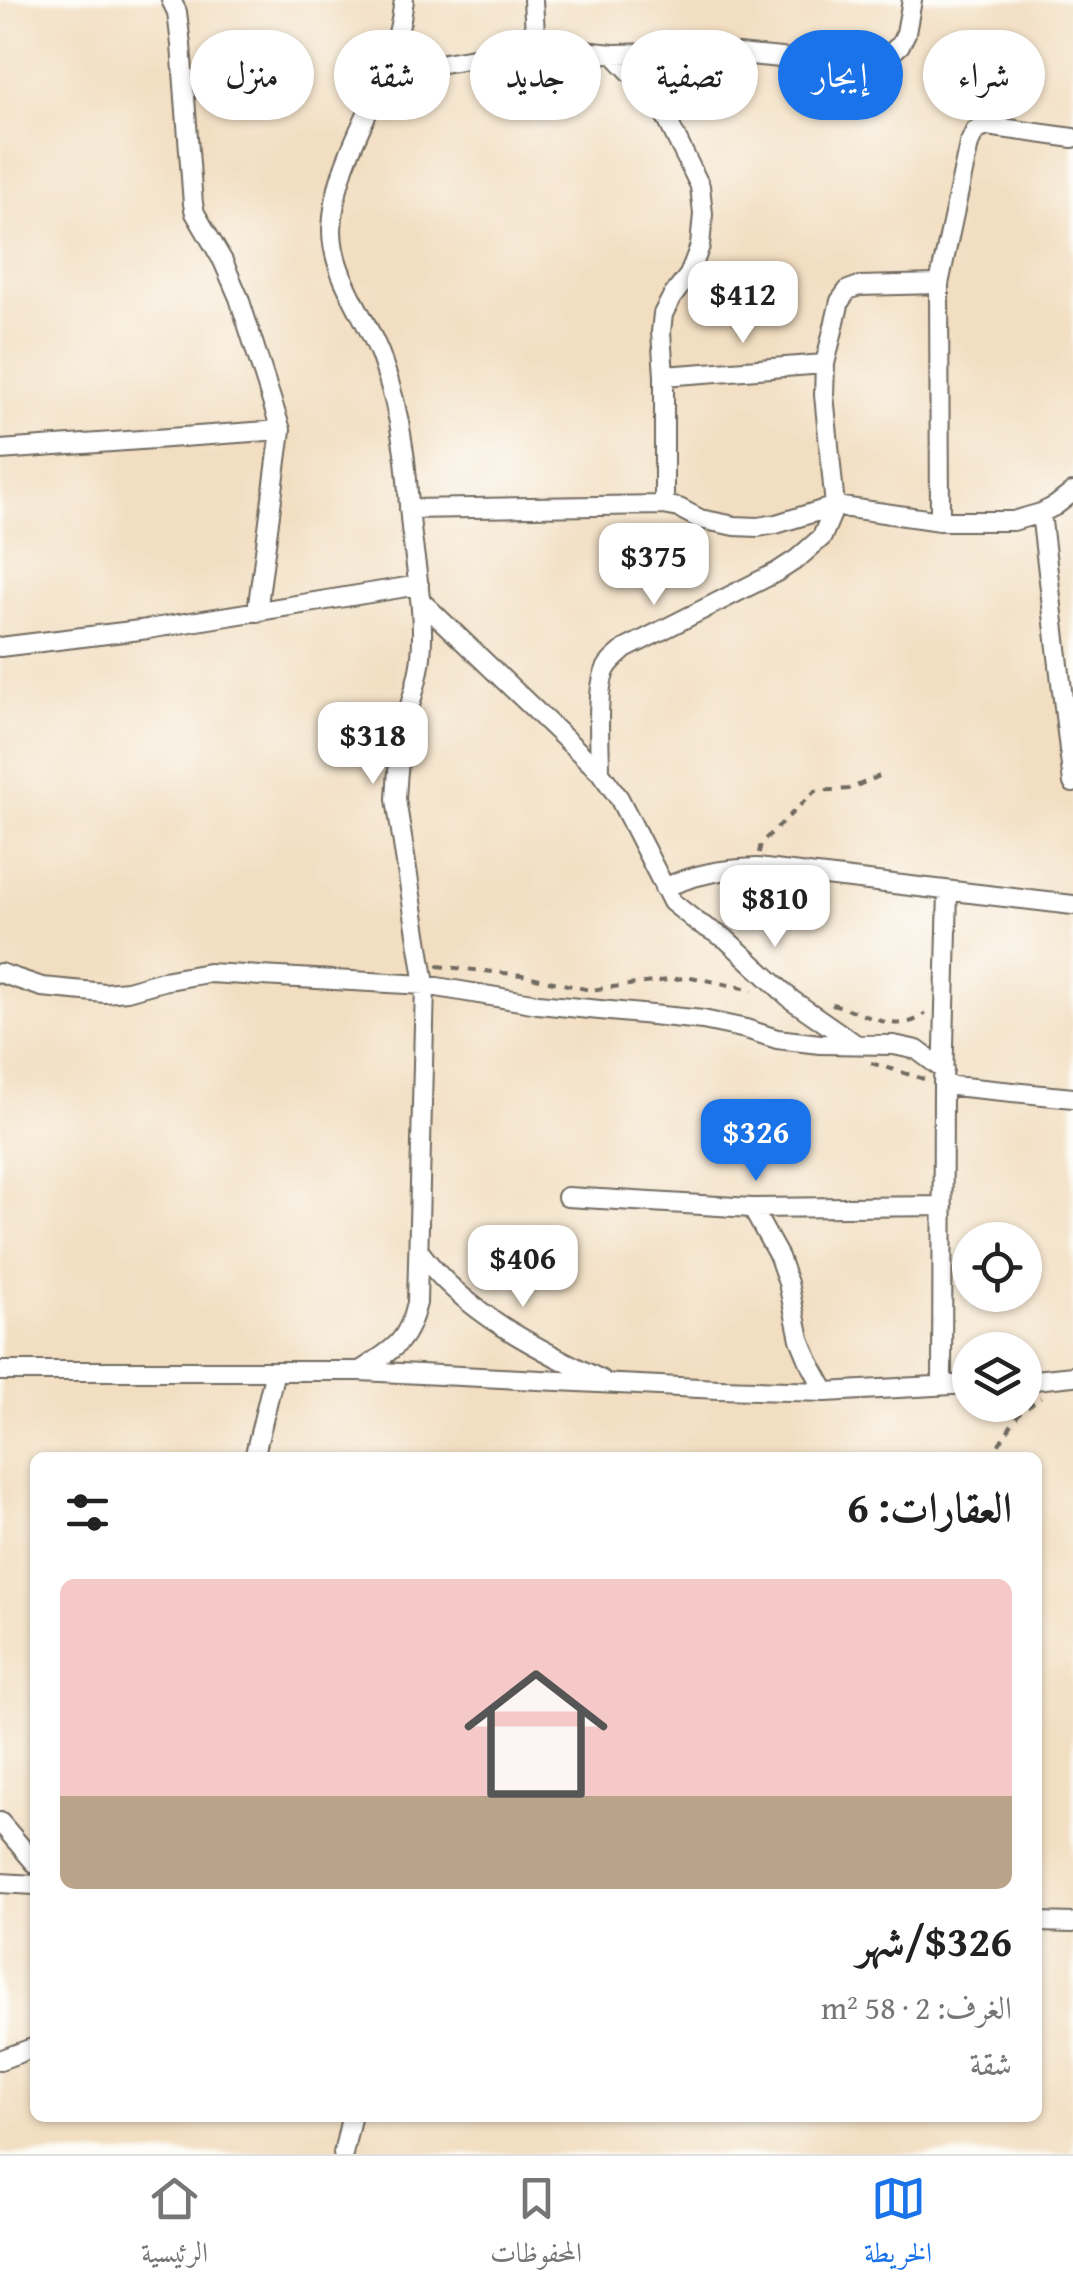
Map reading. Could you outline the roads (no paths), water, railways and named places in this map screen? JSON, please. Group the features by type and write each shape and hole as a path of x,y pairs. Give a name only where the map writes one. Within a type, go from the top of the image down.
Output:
{"street":[{"path":"171,0 177,12 181,46 195,213 223,261 238,298 280,430 257,612"},
{"path":"399,30 404,0"},
{"path":"533,0 535,30"},
{"path":"601,53 718,52 873,62 900,45 912,0"},
{"path":"612,54 658,101 700,186 700,246 689,275 663,314 664,505"},
{"path":"360,1371 398,1346 414,1318 417,1303 425,984 396,799 396,771 421,659 420,593 404,446 380,356 340,268 332,231 344,162 364,120"},
{"path":"940,521 940,284 969,144 975,131 987,126 1073,138"},
{"path":"600,772 601,694 604,673 612,660 625,649 777,572 822,537 836,506 824,396 826,364 840,301 848,290 860,286 940,284"},
{"path":"664,376 826,364"},
{"path":"0,450 280,430"},
{"path":"409,510 664,505 700,519 758,527 836,506 940,521 1013,521 1042,513 1073,492"},
{"path":"1042,513 1073,784"},
{"path":"0,647 420,593"},
{"path":"420,593 600,772 619,798 672,902 726,939 792,1000 854,1044"},
{"path":"664,888 692,876 757,868 1073,906"},
{"path":"942,1385 948,891"},
{"path":"0,973 42,987 106,993 208,973 425,984 538,1004 703,1020 777,1039 820,1044 894,1044 917,1050 944,1078 1073,1098"},
{"path":"567,1197 752,1208 943,1206"},
{"path":"752,1208 779,1257 800,1339 826,1392"},
{"path":"420,1252 448,1286 469,1302 559,1359 612,1384"},
{"path":"0,1371 360,1371 826,1392 952,1385"},
{"path":"255,1452 275,1371"},
{"path":"1042,1379 1073,1376"},
{"path":"0,1822 30,1857"},
{"path":"0,1883 30,1884"},
{"path":"1042,1922 1073,1923"},
{"path":"0,2060 30,2049"},
{"path":"342,2154 350,2122"}]}
